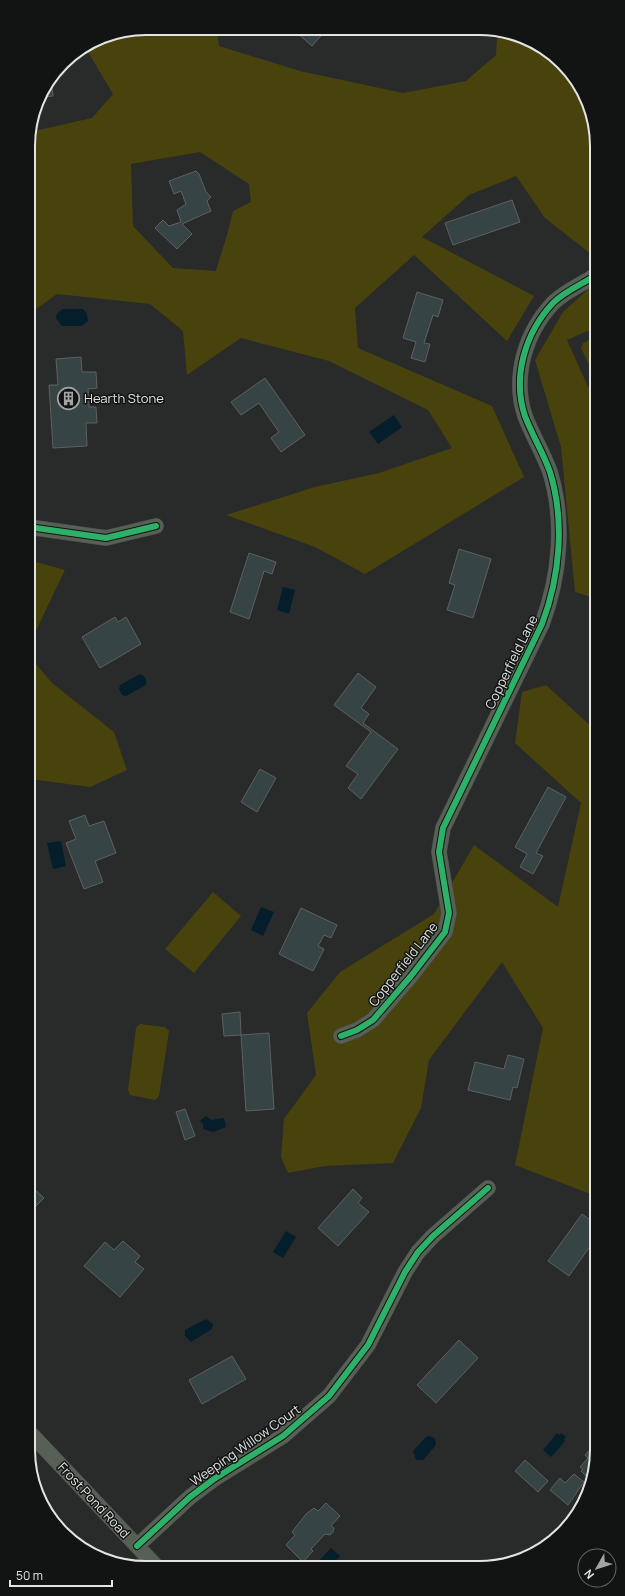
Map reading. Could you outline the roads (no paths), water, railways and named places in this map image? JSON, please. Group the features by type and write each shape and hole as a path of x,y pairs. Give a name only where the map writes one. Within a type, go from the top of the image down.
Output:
{"street":[{"name":"Copperfield Lane","path":"341,1036 356,1030 373,1020 411,976 445,932 449,913 439,852 443,828 542,624 549,607 559,559 560,542 557,507 550,472 525,416 521,400 520,384 523,354 538,321 553,303 590,279"},
{"path":"35,528 106,538 156,526"},
{"name":"Weeping Willow Court","path":"137,1546 190,1497 214,1479 283,1436 330,1396 368,1345 405,1272 418,1252 433,1236 488,1188"},
{"name":"Frost Pond Road","path":"35,1438 151,1561"}],"water":[{"path":"62,309 83,309 87,314 88,321 82,326 62,326 56,318 57,314"},
{"path":"394,415 402,427 378,444 369,432"},
{"path":"283,587 295,590 289,614 277,610"},
{"path":"140,674 145,678 146,685 126,696 122,695 119,689 120,685"},
{"path":"61,841 66,866 53,869 47,843"},
{"path":"261,907 274,912 263,936 251,930"},
{"path":"206,1116 211,1120 224,1118 226,1127 213,1132 203,1129 203,1124 200,1121"},
{"path":"286,1231 296,1237 283,1258 273,1252"},
{"path":"206,1319 213,1324 212,1329 191,1342 185,1336 185,1330"},
{"path":"557,1433 559,1435 561,1433 566,1437 564,1439 565,1441 551,1457 543,1450"},
{"path":"429,1436 435,1438 436,1445 423,1460 416,1460 413,1451 426,1437"},
{"path":"331,1548 340,1556 336,1561 319,1561"}],"place":[{"name":"Hearth Stone","path":"69,398"}]}
